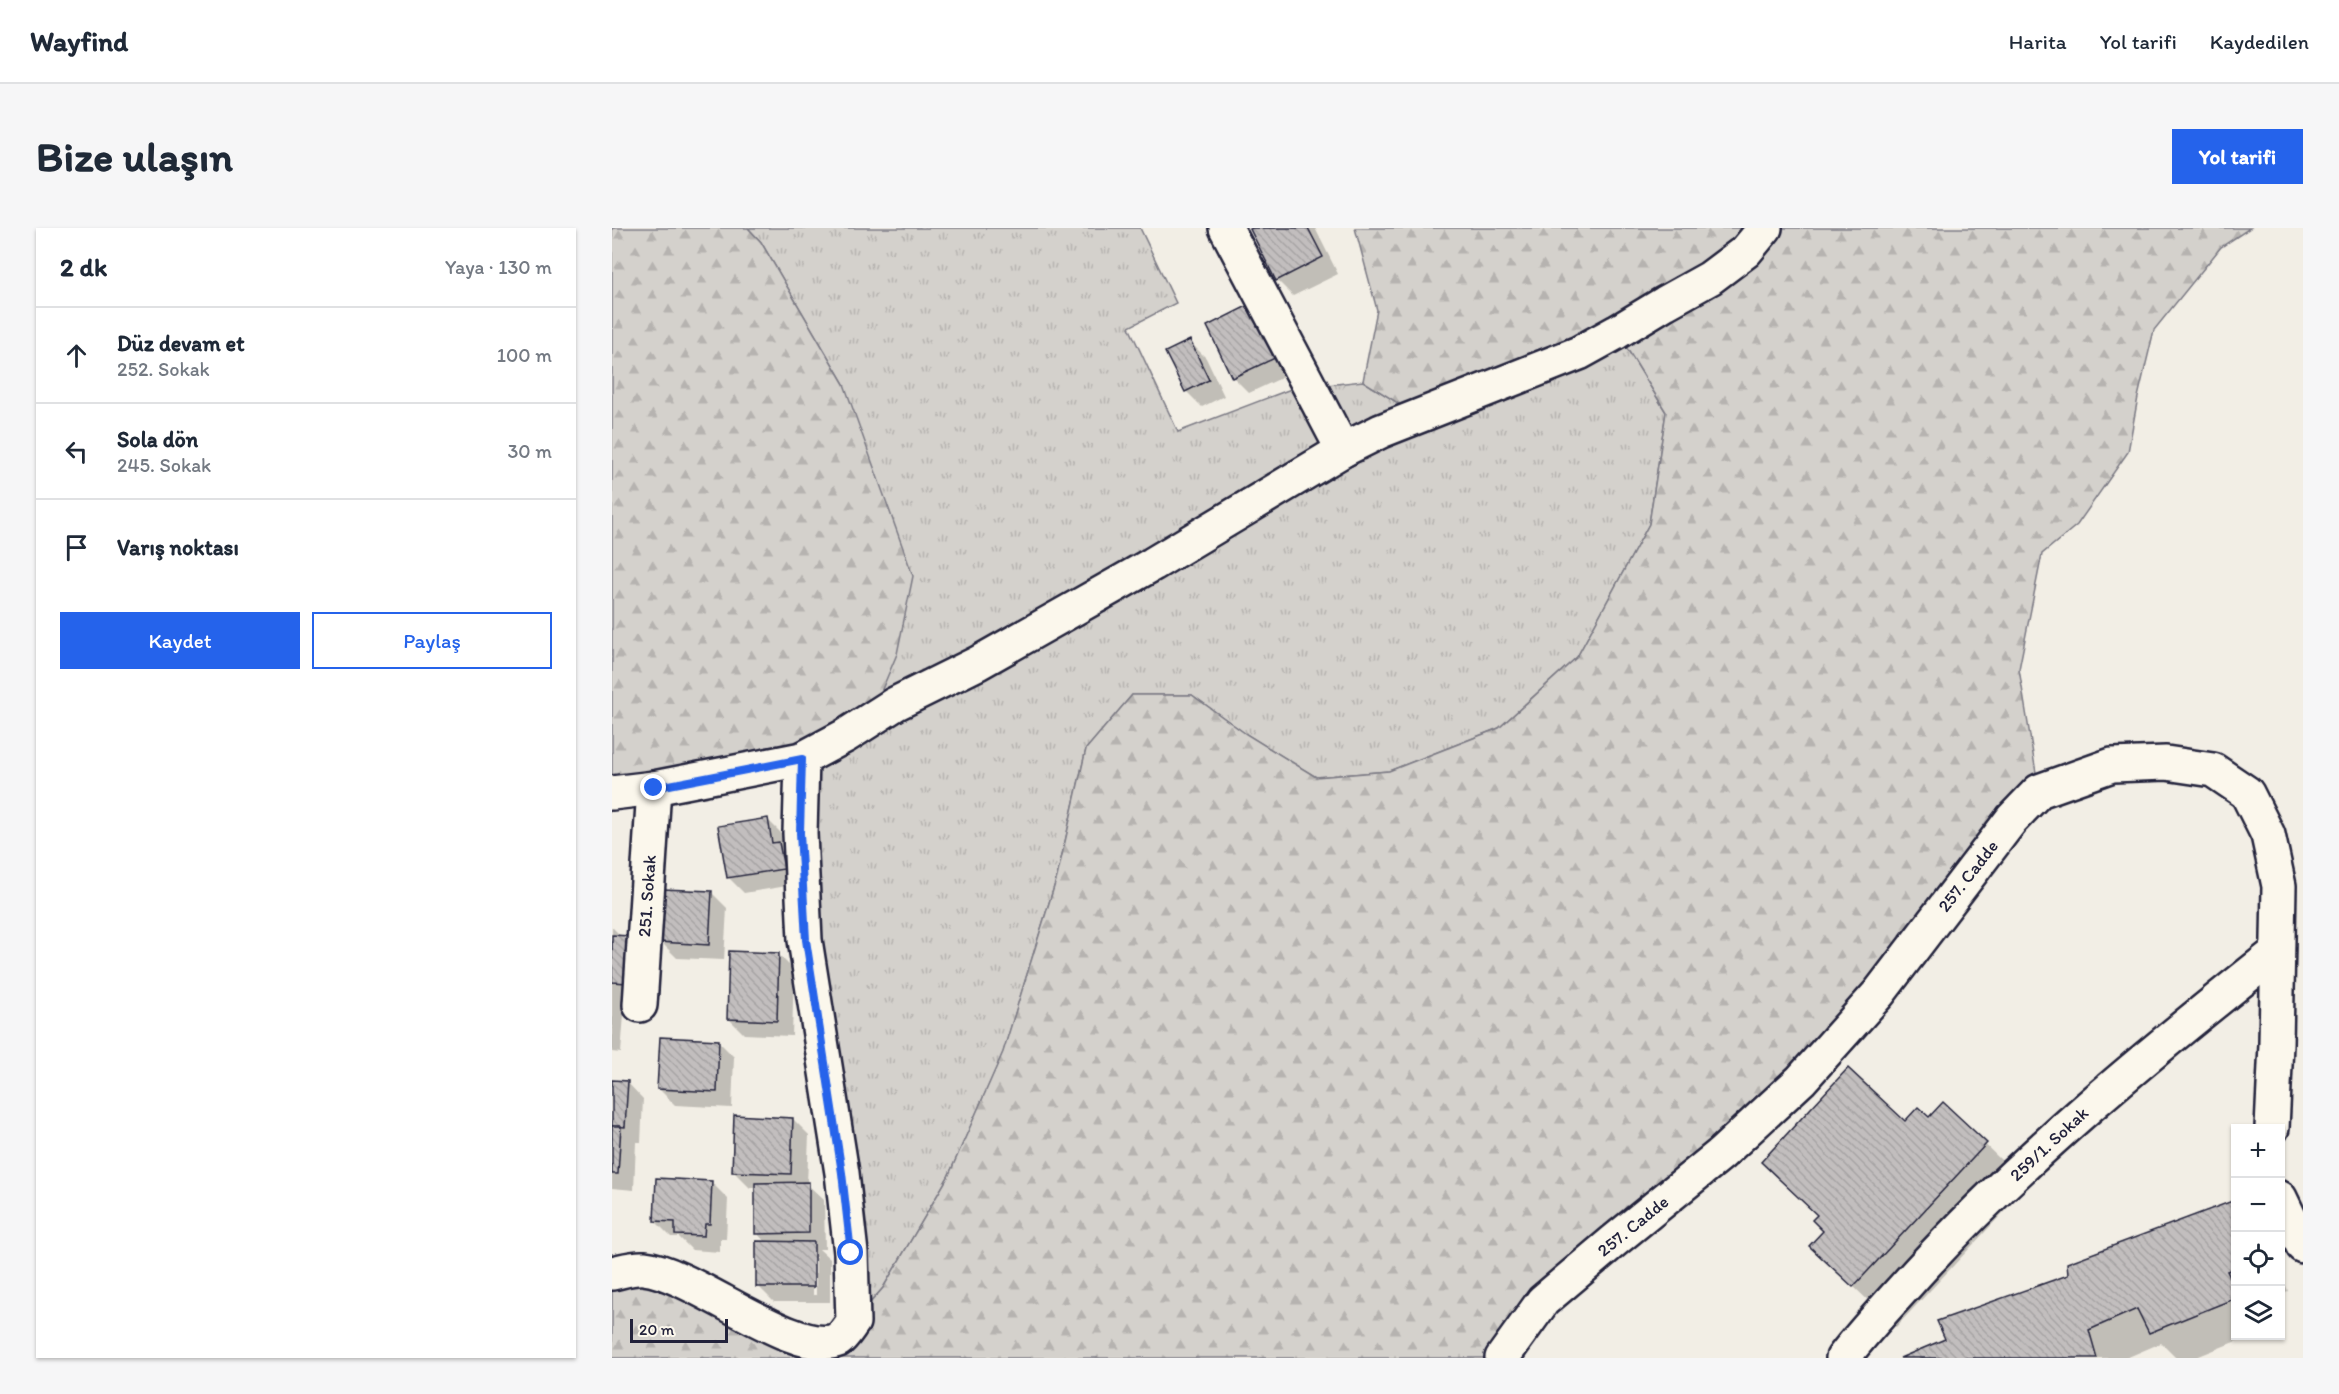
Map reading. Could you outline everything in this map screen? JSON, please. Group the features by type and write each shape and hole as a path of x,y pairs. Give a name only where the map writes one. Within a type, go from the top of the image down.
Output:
{"street":[{"path":"1226,228 1343,450"},
{"path":"612,793 654,788 802,759 845,736 895,704 978,663 1142,570 1343,450 1416,418 1579,353 1710,278 1746,250 1765,228"},
{"path":"612,1273 644,1268 669,1275 777,1334 813,1346 838,1340 853,1322 851,1253 842,1173 806,940 800,833 802,759"},
{"name":"257. Cadde","path":"1502,1358 1544,1301 1614,1240 1721,1155 1800,1080 1879,993 2012,819 2039,791 2112,765 2166,763 2213,770 2247,793 2268,835 2279,886 2272,1124"},
{"name":"251. Sokak","path":"640,1005 654,788"},
{"name":"259/1. Sokak","path":"1842,1358 1859,1336 1954,1233 2068,1125 2162,1043 2277,952"},
{"path":"2285,1208 2303,1246"}],"green space":[{"path":"612,228 748,228 761,242 844,384 913,576 897,654 869,720 845,736 612,793"},
{"path":"748,228 1140,228 1176,303 1129,327 1178,432 1291,389 1363,381 1395,401 1416,418 1617,332 1666,412 1649,524 1577,657 1499,728 1389,771 1316,777 1246,734 1192,695 1132,695 1086,749 1057,877 1003,1053 948,1177 883,1288 853,1322 805,940 844,384 761,242"},
{"path":"1355,228 2250,228 2221,247 2154,330 2128,452 2077,525 2042,554 2019,669 2039,791 1879,993 1502,1358 612,1358 612,1273 838,1340 883,1288 948,1177 1003,1052 1057,877 1086,749 1132,695 1192,695 1246,734 1316,777 1389,771 1499,728 1577,657 1649,524 1666,412 1617,332 1416,418 1395,401 1363,381 1377,310"}],"building":[{"path":"1308,228 1323,257 1276,281 1250,229"},
{"path":"1249,305 1275,358 1232,378 1207,326"},
{"path":"1190,340 1209,380 1185,392 1165,352"},
{"path":"768,818 772,843 779,842 784,869 727,878 718,826"},
{"path":"662,889 712,891 709,945 659,942"},
{"path":"612,935 630,936 627,983 612,982"},
{"path":"729,951 779,953 777,1021 727,1019"},
{"path":"660,1037 719,1040 717,1092 657,1089"},
{"path":"1848,1068 1905,1121 1918,1107 1929,1117 1943,1102 1987,1143 1853,1287 1809,1246 1823,1231 1812,1220 1817,1215 1761,1162"},
{"path":"612,1080 628,1081 625,1127 612,1126"},
{"path":"734,1115 793,1118 791,1174 732,1172"},
{"path":"612,1126 621,1126 618,1174 612,1174"},
{"path":"656,1178 712,1181 710,1224 705,1224 704,1236 675,1235 675,1222 654,1221"},
{"path":"809,1182 809,1233 755,1234 755,1183"},
{"path":"2231,1202 2231,1270 2227,1271 2231,1279 2231,1300 2149,1333 2137,1309 2089,1330 2097,1358 1900,1358 1945,1339 1937,1321 2068,1275 2067,1263"},
{"path":"756,1241 814,1242 814,1287 756,1287"}],"route":[{"path":"654,788 802,759 800,833 806,940 842,1173 851,1253"}]}
